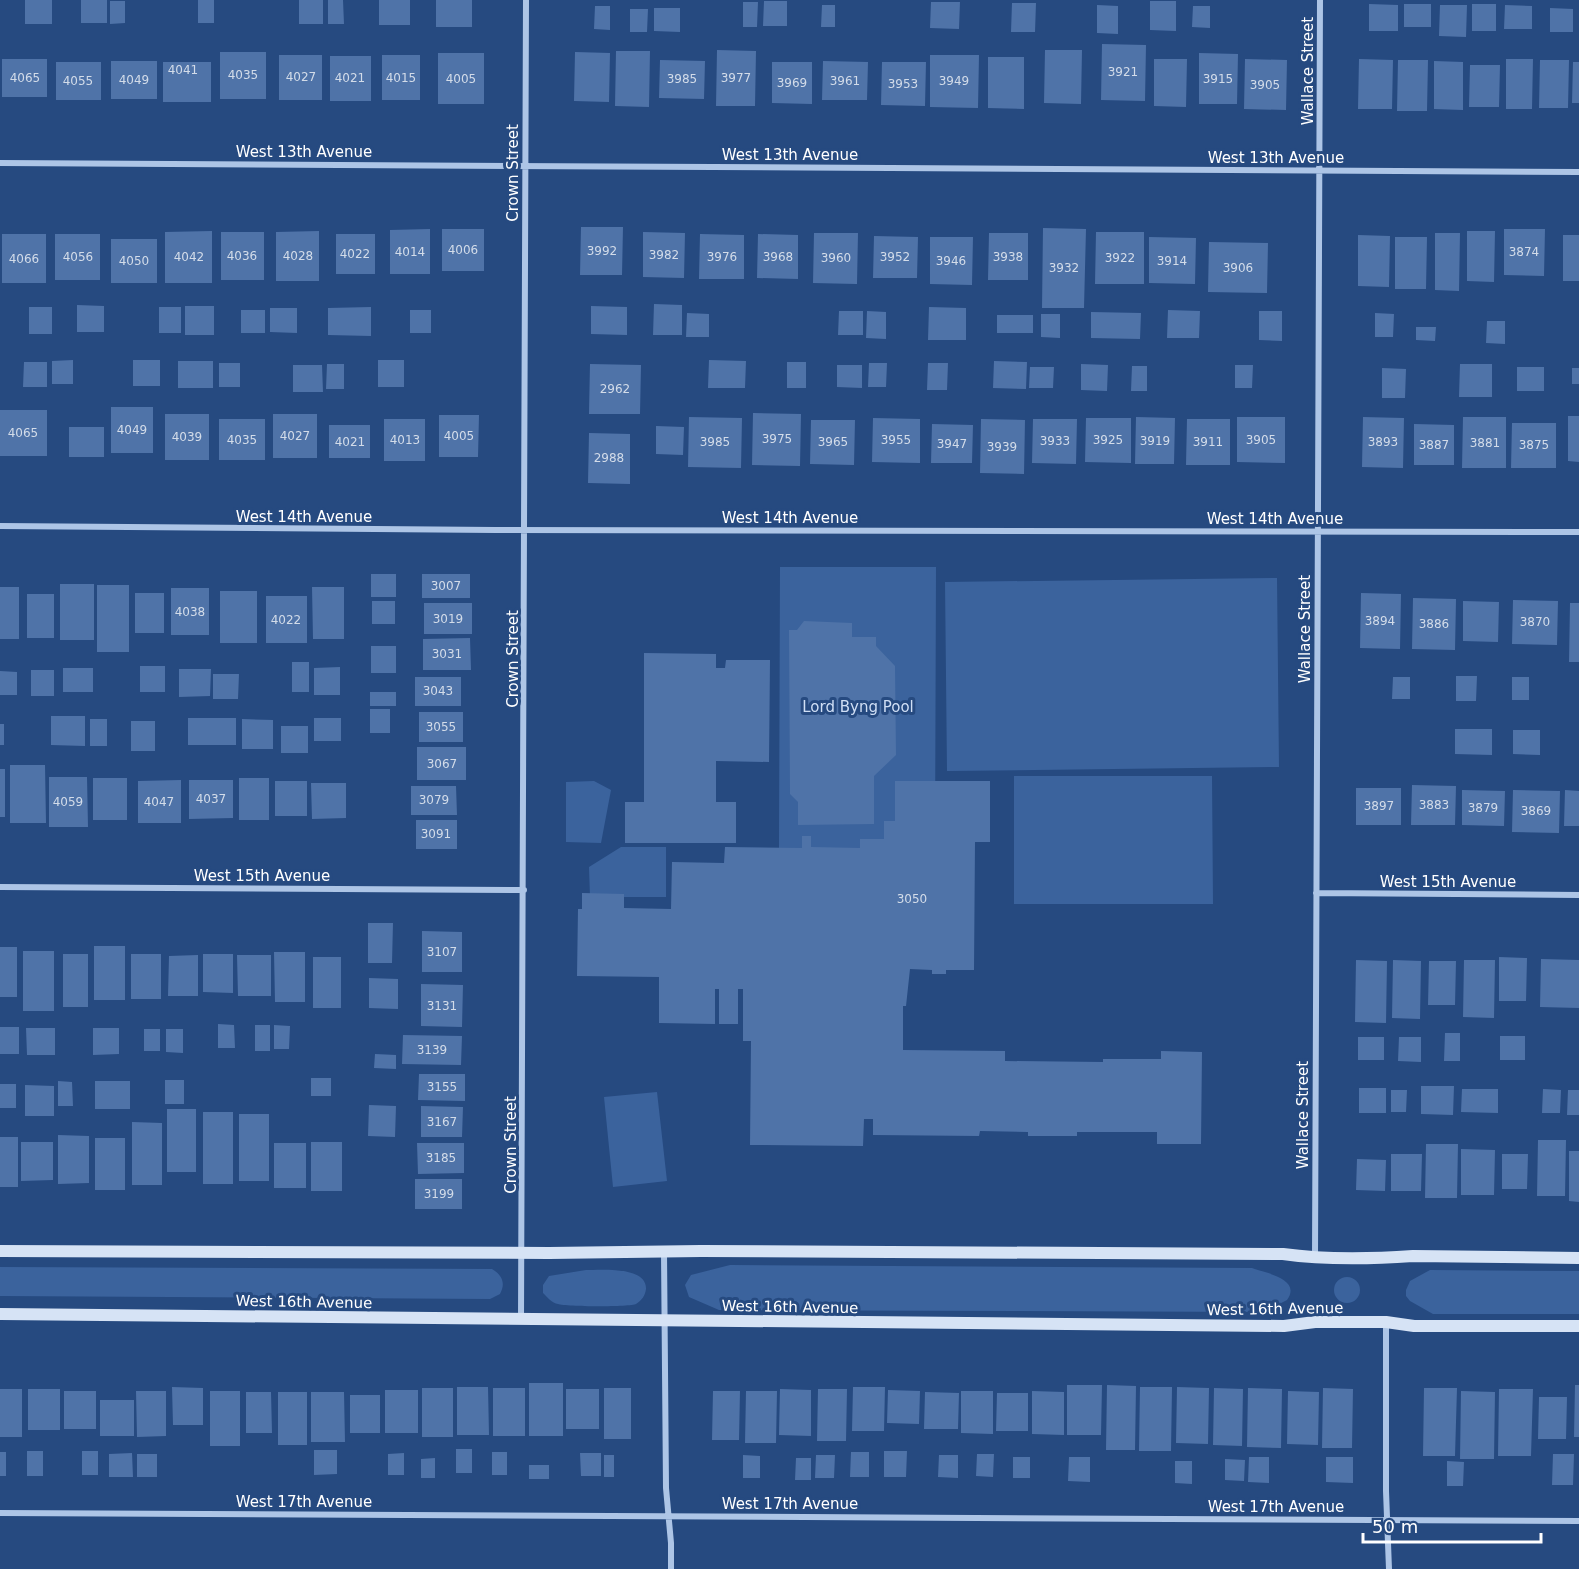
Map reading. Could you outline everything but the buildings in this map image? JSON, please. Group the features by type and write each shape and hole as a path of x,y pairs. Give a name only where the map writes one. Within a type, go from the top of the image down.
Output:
{"main road":[{"path":"0,1251 664,1251 1272,1254 1315,1258 1413,1256 1579,1258"},
{"name":"West 16th Avenue","path":"0,1314 1284,1326 1315,1322 1386,1322 1413,1326 1579,1326"}],"street":[{"name":"Crown Street","path":"521,1319 526,0"},
{"name":"Wallace Street","path":"1315,1258 1320,0"},
{"name":"West 13th Avenue","path":"0,163 1579,172"},
{"name":"West 14th Avenue","path":"0,526 525,530 1579,532"},
{"name":"West 15th Avenue","path":"0,887 524,890"},
{"name":"West 15th Avenue","path":"1316,893 1579,895"},
{"path":"664,1251 666,1488 671,1569"},
{"path":"1386,1322 1389,1569"},
{"name":"West 17th Avenue","path":"0,1512 1579,1521"}],"green space":[{"name":"Lord Byng Pool","path":"780,567 936,567 935,848 779,848"},
{"path":"1277,578 1279,767 947,771 945,582"},
{"path":"1014,776 1212,776 1213,904 1014,904"},
{"path":"594,781 611,790 601,843 566,842 566,782"},
{"path":"621,847 666,847 666,897 590,897 589,867"},
{"path":"657,1092 667,1181 613,1187 604,1097"},
{"path":"730,1265 1252,1268 1280,1278 1290,1287 1290,1293 1287,1300 1264,1312 719,1310 689,1297 685,1285 691,1275"},
{"path":"0,1267 492,1269 501,1277 503,1286 500,1294 490,1299 0,1296"},
{"path":"586,1270 622,1271 639,1276 644,1282 645,1294 636,1304 573,1306 558,1304 543,1293 543,1285 549,1276"},
{"path":"1430,1270 1579,1271 1579,1314 1433,1314 1410,1301 1406,1296 1410,1281"},
{"path":"1347,1277 1356,1281 1360,1290 1356,1299 1347,1303 1338,1299 1334,1290 1338,1281"}]}
